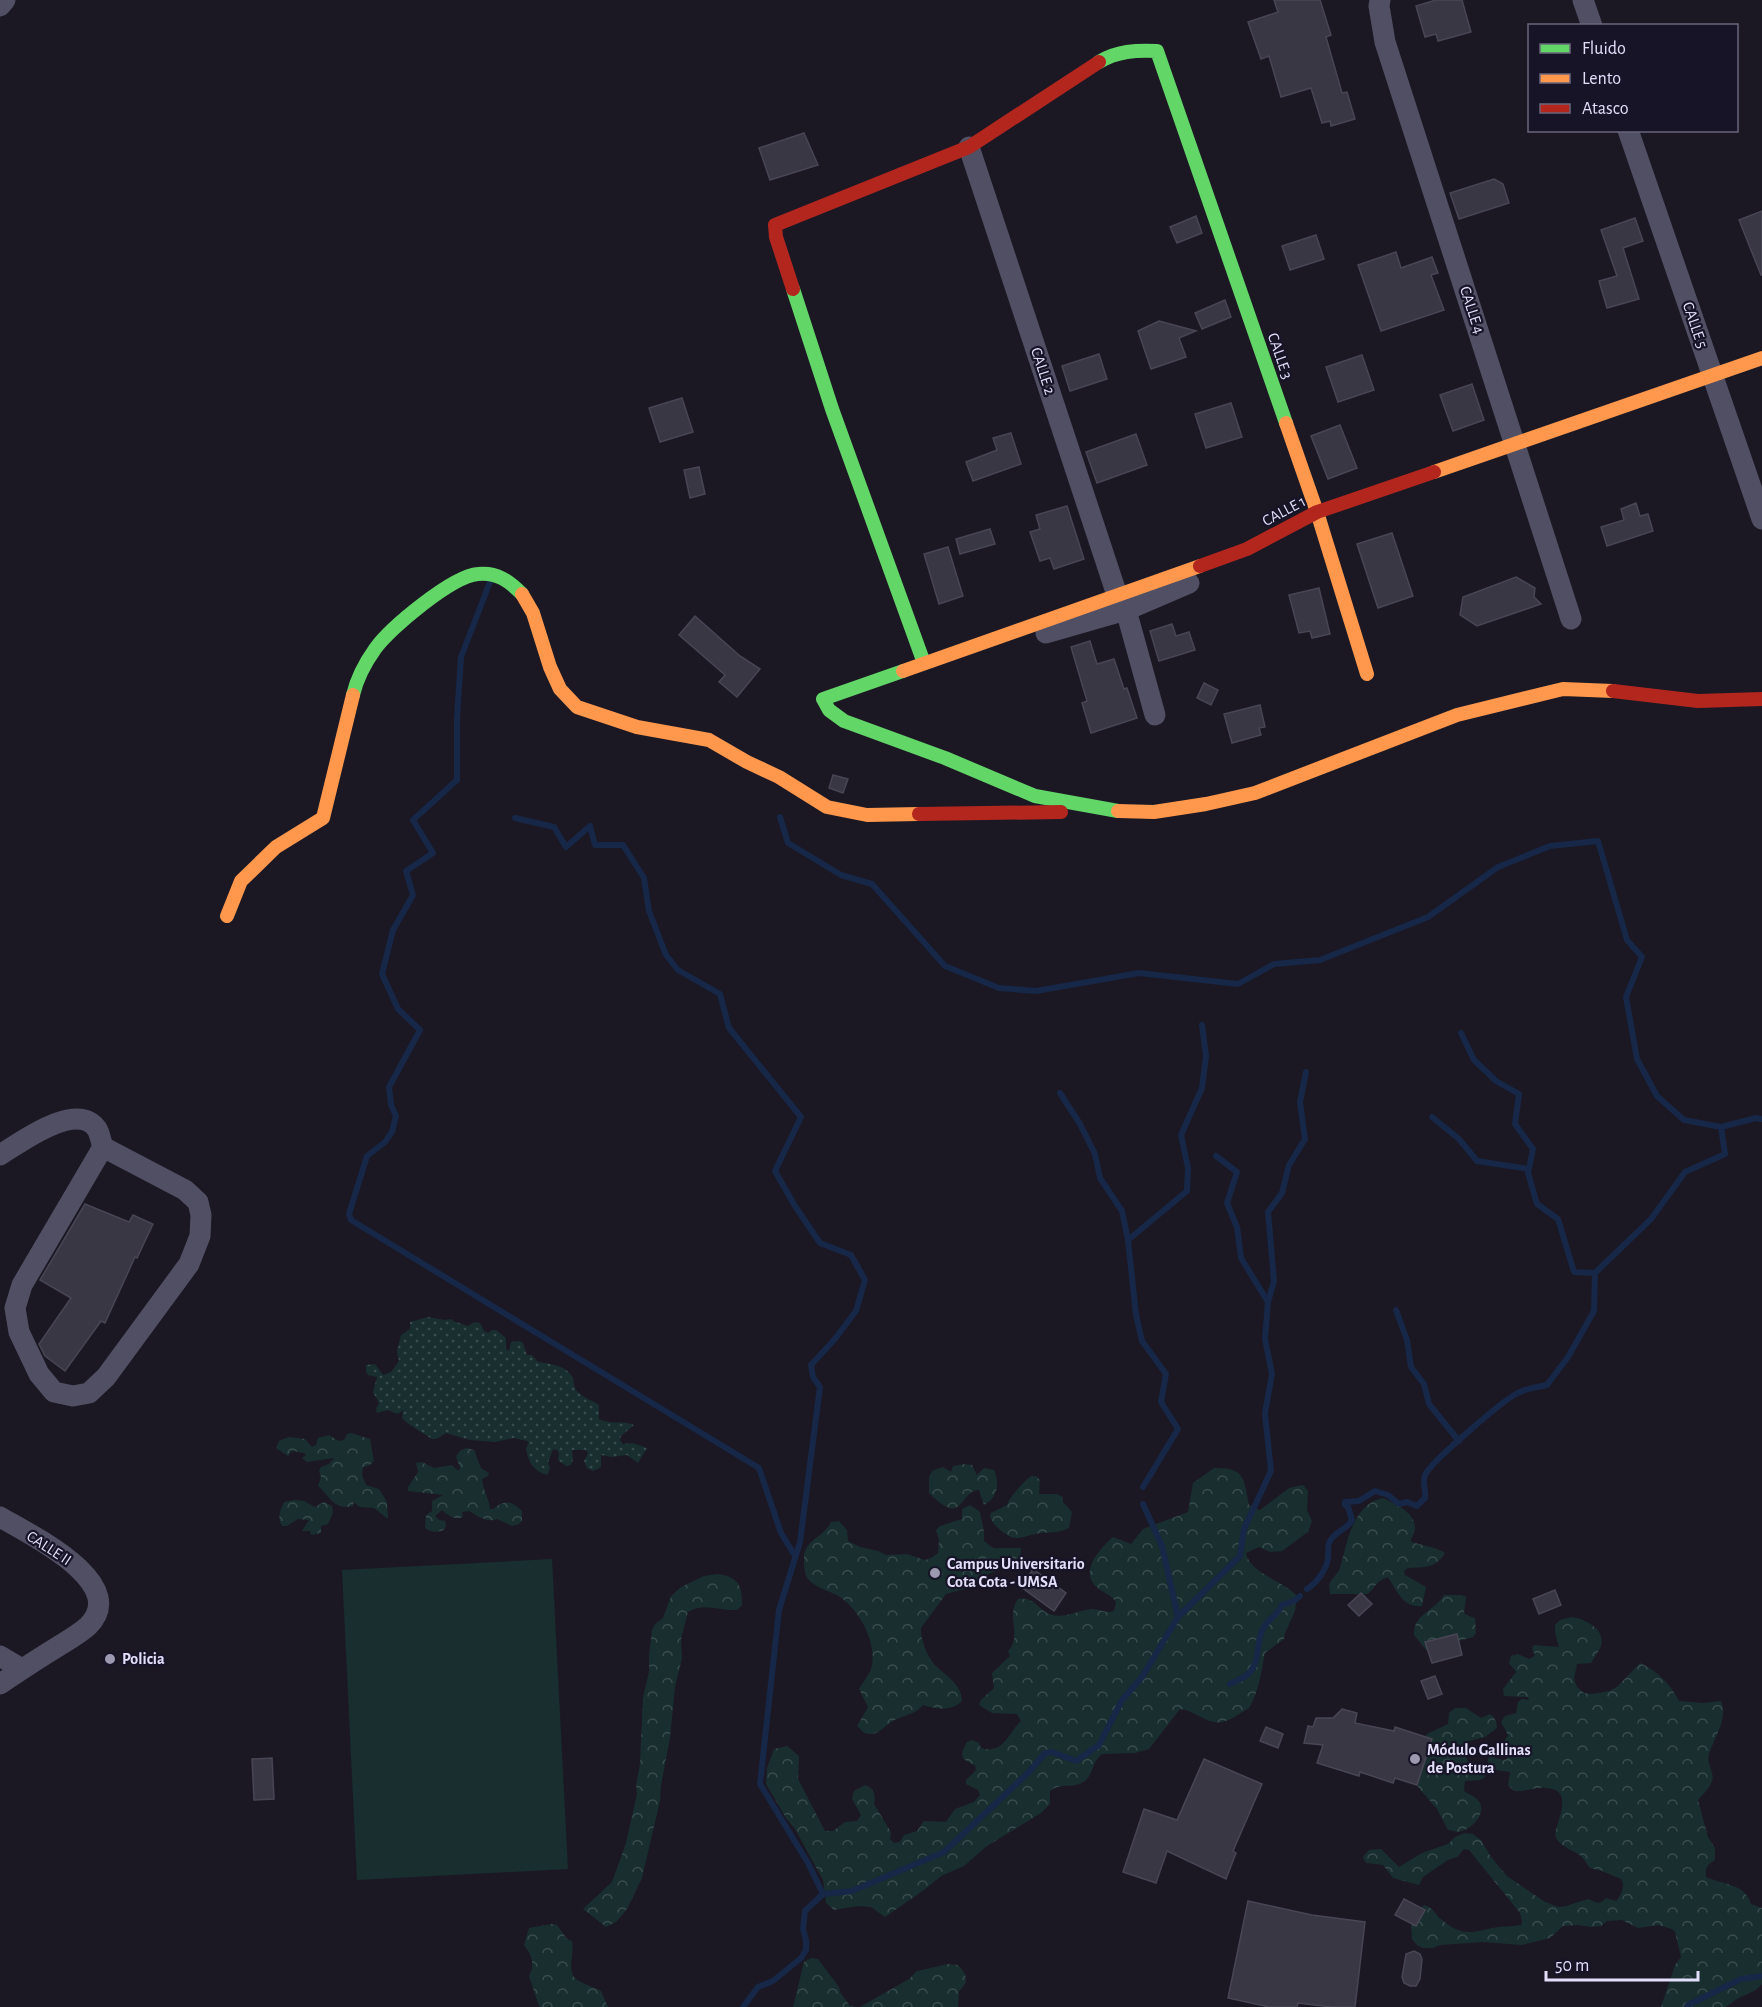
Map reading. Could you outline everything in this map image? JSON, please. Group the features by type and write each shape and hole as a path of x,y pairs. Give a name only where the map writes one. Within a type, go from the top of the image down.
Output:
{"street":[{"path":"0,6 5,0"},
{"name":"CALLE 4","path":"1380,0 1385,42 1571,619"},
{"path":"1583,0 1591,24"},
{"name":"CALLE 3","path":"969,147 1109,56 1133,50 1157,51 1317,512 1367,674"},
{"name":"CALLE 5","path":"1629,132 1762,519"},
{"path":"924,663 832,409 776,237 775,225 969,147"},
{"name":"CALLE 2","path":"969,147 1121,602 1155,715"},
{"name":"CALLE 1","path":"1247,549 1317,512 1762,358"},
{"path":"1110,811 1035,796 945,758 844,721 829,710 823,699 981,643 1041,635 1121,602 1184,586 1247,549"},
{"path":"227,916 242,881 276,847 323,818 357,679 376,648 398,626 444,589 476,574 494,575 509,581 524,595 533,613 550,667 560,689 577,707 638,727 709,740 779,777 827,807 867,815 1154,812 1206,804 1256,793 1457,715 1563,689 1594,689 1698,701 1762,699"},
{"path":"0,1155 49,1126 71,1119 84,1120 96,1129 103,1147 185,1190 198,1202 201,1215 200,1236 189,1264 106,1377 89,1393 73,1396 54,1392 39,1374 19,1332 15,1308 22,1285 103,1147"},
{"name":"CALLE II","path":"0,1517 74,1562 92,1585 98,1601 94,1619 87,1626 0,1684"},
{"path":"0,1656 22,1669"}],"green space":[{"path":"428,1317 452,1319 468,1326 475,1322 480,1323 484,1331 488,1333 496,1330 506,1338 506,1349 509,1351 511,1342 520,1341 527,1355 532,1355 538,1362 558,1366 567,1371 571,1374 576,1390 599,1405 599,1419 634,1425 621,1436 620,1440 623,1444 633,1443 647,1448 638,1463 627,1455 612,1457 601,1455 601,1467 593,1471 587,1468 584,1461 588,1453 586,1450 572,1450 573,1460 571,1465 566,1466 558,1460 559,1453 553,1449 547,1475 538,1471 530,1462 526,1448 529,1443 527,1441 514,1438 495,1442 470,1440 446,1433 432,1439 402,1418 403,1410 398,1414 388,1410 377,1413 379,1403 373,1392 377,1377 368,1375 366,1365 375,1364 383,1375 391,1372 399,1361 397,1352 401,1335 410,1329 410,1322"},
{"path":"351,1433 370,1439 374,1461 363,1467 362,1475 366,1485 379,1489 387,1502 388,1519 374,1508 360,1507 354,1502 353,1506 346,1507 336,1504 318,1486 321,1467 329,1464 334,1458 307,1462 302,1458 306,1455 304,1453 292,1451 288,1456 276,1448 279,1441 289,1437 305,1439 312,1447 316,1445 318,1438 329,1435 339,1441 344,1440 347,1434"},
{"path":"467,1448 474,1450 481,1468 489,1473 482,1479 490,1509 504,1503 511,1503 522,1511 522,1521 519,1524 512,1526 497,1519 486,1520 469,1511 462,1512 463,1517 454,1518 442,1510 435,1516 445,1521 444,1530 434,1532 425,1528 426,1515 432,1511 432,1501 443,1495 408,1491 408,1487 418,1472 416,1463 422,1462 434,1468 451,1465 459,1471 456,1456 461,1450"},
{"path":"972,1465 977,1475 984,1468 994,1470 997,1480 995,1494 984,1505 979,1490 972,1492 960,1505 949,1508 929,1493 929,1477 932,1471 943,1467 951,1472 953,1466"},
{"path":"1214,1468 1224,1468 1238,1473 1244,1482 1249,1505 1260,1510 1289,1488 1303,1485 1308,1491 1307,1510 1312,1521 1308,1532 1282,1551 1270,1552 1259,1547 1246,1553 1253,1566 1297,1596 1295,1611 1284,1639 1265,1653 1257,1689 1249,1708 1222,1722 1211,1721 1180,1709 1149,1749 1135,1753 1102,1754 1098,1757 1087,1779 1079,1784 1054,1788 1050,1791 1050,1804 1041,1813 987,1846 964,1866 941,1876 885,1917 871,1907 858,1906 834,1910 826,1903 823,1880 795,1829 766,1784 767,1768 774,1749 787,1746 799,1756 798,1779 825,1831 833,1831 845,1822 857,1821 861,1815 852,1799 854,1791 865,1785 874,1792 874,1804 891,1832 890,1839 894,1843 900,1842 904,1835 917,1831 924,1821 946,1822 955,1809 974,1802 980,1795 978,1790 966,1784 966,1780 976,1770 975,1765 962,1757 967,1742 972,1740 979,1743 981,1748 995,1748 1005,1742 1021,1721 1017,1714 992,1713 979,1705 981,1700 994,1688 992,1673 1010,1656 1008,1651 1014,1638 1013,1613 1018,1599 1029,1600 1047,1613 1057,1616 1091,1609 1114,1611 1116,1602 1095,1586 1090,1577 1092,1564 1099,1552 1113,1537 1131,1544 1143,1529 1188,1512 1193,1483"},
{"path":"1031,1476 1036,1476 1040,1480 1039,1494 1057,1494 1063,1497 1063,1502 1072,1512 1069,1528 1059,1532 1014,1538 993,1523 991,1513 1007,1505"},
{"path":"1383,1498 1404,1509 1412,1517 1415,1528 1411,1542 1445,1553 1433,1565 1408,1568 1404,1571 1405,1575 1426,1587 1422,1606 1415,1606 1405,1601 1388,1577 1377,1583 1367,1594 1330,1594 1329,1584 1340,1568 1352,1526 1364,1508"},
{"path":"304,1501 315,1507 324,1502 332,1506 333,1513 328,1524 321,1526 321,1533 311,1535 310,1531 302,1531 309,1520 298,1519 287,1526 282,1526 279,1517 284,1502"},
{"path":"970,1505 980,1512 984,1541 993,1548 1021,1548 1020,1561 988,1574 972,1587 946,1594 921,1628 923,1642 929,1656 934,1664 956,1684 962,1701 948,1708 923,1705 876,1733 865,1733 857,1726 868,1707 859,1689 872,1665 872,1646 865,1627 854,1610 840,1597 808,1579 804,1566 805,1551 831,1522 839,1521 847,1530 848,1541 860,1547 886,1555 907,1554 925,1560 938,1553 939,1540 936,1530 940,1526 962,1519 962,1509"},
{"path":"552,1559 568,1869 357,1880 342,1570"},
{"path":"718,1574 731,1577 738,1583 742,1605 737,1610 706,1607 688,1612 681,1639 682,1658 675,1687 660,1801 642,1878 627,1909 616,1922 606,1927 583,1909 612,1882 626,1843 637,1794 643,1697 649,1672 652,1630 655,1624 663,1618 671,1596 681,1587 704,1576"},
{"path":"1444,1595 1466,1597 1464,1612 1475,1618 1476,1633 1473,1637 1434,1652 1426,1650 1414,1635 1415,1628 1420,1618"},
{"path":"1572,1617 1593,1626 1602,1640 1591,1663 1577,1664 1574,1679 1577,1687 1584,1693 1610,1691 1618,1686 1640,1663 1663,1679 1679,1701 1703,1703 1721,1701 1722,1721 1708,1758 1712,1781 1698,1800 1708,1837 1715,1848 1715,1860 1707,1867 1706,1877 1739,1888 1751,1904 1762,1908 1762,1984 1756,1990 1725,2007 1661,2007 1675,1965 1681,1957 1675,1932 1658,1925 1638,1928 1622,1920 1607,1921 1601,1926 1563,1926 1550,1938 1522,1945 1483,1942 1423,1948 1412,1939 1411,1924 1414,1913 1424,1905 1430,1907 1455,1929 1466,1932 1521,1925 1520,1913 1469,1850 1464,1849 1457,1857 1448,1860 1423,1877 1419,1885 1393,1878 1383,1865 1366,1863 1363,1857 1369,1850 1381,1849 1399,1867 1422,1853 1448,1844 1455,1837 1465,1833 1473,1834 1481,1840 1491,1857 1507,1876 1545,1902 1559,1907 1588,1899 1597,1903 1606,1898 1616,1901 1622,1890 1621,1879 1590,1868 1582,1857 1561,1844 1556,1838 1555,1833 1562,1810 1561,1795 1556,1790 1546,1788 1514,1791 1508,1785 1510,1772 1489,1769 1489,1756 1507,1759 1502,1745 1508,1735 1501,1722 1505,1716 1516,1713 1518,1702 1522,1699 1529,1700 1528,1697 1504,1696 1503,1689 1516,1672 1509,1663 1511,1656 1518,1654 1529,1659 1535,1656 1532,1648 1534,1645 1559,1647 1555,1625 1560,1620"},
{"path":"1455,1708 1466,1708 1481,1718 1490,1714 1497,1728 1485,1737 1469,1741 1465,1756 1468,1761 1481,1765 1486,1771 1485,1777 1480,1780 1465,1781 1464,1791 1479,1801 1481,1812 1472,1826 1458,1832 1448,1830 1437,1809 1418,1787 1416,1781 1423,1741 1427,1734 1448,1724 1449,1713"},
{"path":"557,1925 567,1939 572,1941 572,1974 575,1978 601,1991 608,2007 540,2007 529,1976 532,1960 524,1945 529,1928"},
{"path":"811,1958 818,1959 850,2006 856,2007 793,2007 804,1962"},
{"path":"948,1964 958,1965 966,1978 965,1984 959,1991 958,2007 860,2007 909,1979 917,1971"}],"building":[{"path":"1274,0 1320,0 1331,35 1326,37 1342,93 1347,92 1355,119 1331,126 1330,121 1322,123 1311,88 1281,97 1269,56 1261,59 1248,22 1278,12"},
{"path":"1436,0 1462,0 1471,32 1438,41 1436,34 1425,37 1416,6"},
{"path":"804,133 818,165 770,180 759,148"},
{"path":"1494,179 1503,184 1509,203 1459,219 1450,193"},
{"path":"1762,211 1762,275 1761,275 1739,220"},
{"path":"1196,216 1202,233 1177,243 1170,227"},
{"path":"1635,218 1643,241 1623,248 1639,299 1607,308 1599,281 1617,276 1601,230"},
{"path":"1316,235 1324,259 1290,270 1282,246"},
{"path":"1396,252 1401,268 1432,257 1438,273 1431,275 1444,310 1381,331 1358,265"},
{"path":"1225,300 1231,317 1202,329 1195,313"},
{"path":"1159,321 1196,331 1179,338 1186,357 1151,369 1138,331"},
{"path":"1099,354 1107,379 1070,391 1062,366"},
{"path":"1362,355 1374,390 1338,402 1326,367"},
{"path":"1472,384 1484,420 1453,431 1440,395"},
{"path":"682,398 693,432 660,442 649,408"},
{"path":"1231,403 1242,437 1206,448 1195,414"},
{"path":"1340,425 1357,468 1328,479 1311,436"},
{"path":"1011,433 1021,464 973,481 966,462 997,450 993,438"},
{"path":"1136,434 1147,465 1097,483 1086,452"},
{"path":"699,467 705,494 690,498 684,470"},
{"path":"1636,503 1640,516 1648,514 1653,531 1607,546 1601,527 1624,520 1621,509"},
{"path":"1067,506 1084,559 1054,569 1050,558 1040,561 1030,532 1040,529 1036,515"},
{"path":"990,529 995,544 960,554 956,539"},
{"path":"1392,533 1413,596 1378,608 1357,544"},
{"path":"948,547 963,596 939,604 924,554"},
{"path":"1516,577 1535,588 1534,597 1541,604 1477,626 1460,615 1463,597"},
{"path":"1319,588 1330,634 1312,638 1310,631 1299,633 1289,595"},
{"path":"695,616 740,656 760,669 737,697 719,682 725,675 679,635"},
{"path":"1172,624 1176,636 1189,632 1195,650 1159,661 1150,631"},
{"path":"1090,641 1097,664 1114,659 1137,718 1091,733 1082,703 1087,701 1071,647"},
{"path":"1204,683 1218,690 1211,705 1197,698"},
{"path":"1260,705 1265,727 1259,728 1261,735 1232,743 1224,714"},
{"path":"833,775 848,779 843,793 829,788"},
{"path":"85,1204 129,1222 133,1215 153,1224 105,1323 101,1321 65,1371 45,1356 39,1344 71,1298 40,1280"},
{"path":"1033,1569 1066,1593 1054,1611 1021,1587"},
{"path":"1555,1590 1561,1605 1539,1614 1533,1599"},
{"path":"1361,1593 1372,1604 1359,1616 1348,1605"},
{"path":"1457,1634 1462,1655 1432,1663 1425,1642"},
{"path":"1435,1676 1442,1694 1428,1699 1421,1681"},
{"path":"1342,1709 1357,1713 1355,1723 1394,1731 1395,1727 1432,1739 1417,1785 1395,1778 1393,1783 1360,1772 1359,1776 1317,1763 1323,1745 1304,1743 1308,1726 1313,1727 1316,1718 1333,1718"},
{"path":"1266,1727 1283,1734 1278,1748 1260,1741"},
{"path":"272,1758 274,1799 254,1800 252,1759"},
{"path":"1204,1759 1262,1784 1233,1851 1236,1853 1226,1879 1167,1851 1156,1883 1123,1872 1144,1809 1177,1820"},
{"path":"1404,1899 1425,1910 1416,1926 1395,1915"},
{"path":"1248,1901 1312,1915 1365,1922 1355,2007 1298,2003 1297,2007 1269,2007 1228,1998"},
{"path":"1414,1951 1420,1954 1422,1959 1420,1979 1416,1986 1410,1986 1404,1983 1402,1977 1406,1954"}],"waterway":[{"path":"490,582 461,657 457,718 457,780 413,820 433,853 406,871 413,895 393,930 382,974 398,1009 420,1030 389,1087 391,1105 396,1116 392,1132 385,1142 367,1156 349,1214 351,1220 759,1468 781,1533 795,1556"},
{"path":"780,817 788,843 841,875 872,884 945,966 999,988 1036,991 1139,973 1238,984 1274,964 1320,960 1428,917 1498,867 1550,846 1598,841 1627,940 1642,957 1626,997 1637,1059 1657,1096 1684,1120 1721,1127 1725,1154 1685,1172 1651,1219 1595,1273 1594,1311 1568,1357 1547,1385 1520,1392 1512,1397 1485,1417 1454,1445 1425,1475 1425,1498 1417,1506 1407,1502 1399,1504 1388,1495 1375,1491 1359,1501 1345,1502 1352,1520 1331,1539 1328,1545 1326,1567 1307,1589"},
{"path":"515,818 554,827 566,847 590,826 595,845 623,845 644,878 649,911 666,955 678,970 720,994 729,1028 801,1117 775,1171 820,1243 851,1255 865,1280 856,1311 811,1365 813,1377 820,1387 800,1542 779,1610 760,1784 808,1863 823,1894"},
{"path":"1128,1240 1187,1191 1188,1168 1181,1135 1202,1088 1206,1056 1202,1025"},
{"path":"1461,1033 1474,1060 1496,1081 1519,1094 1515,1124 1533,1149 1528,1173 1537,1204 1558,1219 1574,1272 1595,1273"},
{"path":"743,2007 758,1987 773,1981 801,1958 806,1950 803,1929 805,1911 823,1894 852,1891 944,1852 1028,1773 1045,1753 1052,1752 1076,1761 1099,1745 1122,1700 1142,1677 1178,1617 1240,1556 1244,1529 1271,1471 1265,1413 1272,1374 1265,1339 1268,1302 1274,1281 1268,1212 1282,1193 1289,1165 1305,1139 1300,1102 1306,1072"},
{"path":"1060,1093 1080,1124 1095,1154 1100,1178 1122,1211 1128,1240 1136,1315 1142,1341 1166,1374 1161,1402 1178,1429 1143,1487"},
{"path":"1432,1117 1459,1139 1477,1161 1529,1169"},
{"path":"1721,1127 1756,1118 1762,1119"},
{"path":"1216,1156 1237,1172 1227,1203 1237,1227 1241,1258 1268,1302"},
{"path":"1396,1310 1407,1340 1411,1367 1424,1384 1429,1404 1459,1441"},
{"path":"1143,1504 1162,1546 1178,1617"},
{"path":"1230,1684 1246,1676 1253,1667 1256,1662 1261,1632 1266,1624 1282,1605 1300,1596"},
{"path":"1687,2007 1741,1979 1762,1976"}],"traffic: fast":[{"path":"1099,62 1127,52 1157,51 1286,423"},
{"path":"793,289 832,409 924,663"},
{"path":"353,695 365,665 383,640 422,604 453,584 478,574 491,574 507,581 522,594"},
{"path":"903,671 823,699 829,710 844,721 945,758 1035,796 1118,811"}],"traffic: slow":[{"path":"1434,472 1762,358"},
{"path":"1286,423 1317,512 1367,674"},
{"path":"903,671 1200,566"},
{"path":"522,594 533,613 550,667 560,689 577,707 637,727 709,740 779,777 827,807 867,815 919,814"},
{"path":"1118,811 1154,812 1255,793 1457,715 1563,689 1613,691"},
{"path":"227,916 241,881 276,847 323,818 353,695"}],"traffic: jam":[{"path":"793,289 776,237 775,225 969,147 1099,62"},
{"path":"1200,566 1247,549 1317,512 1434,472"},
{"path":"1613,691 1698,701 1762,699"},
{"path":"919,814 1061,812"}],"place":[{"name":"Campus Universitario Cota Cota - UMSA","path":"935,1573"},
{"name":"Policia","path":"110,1659"},
{"name":"Módulo Gallinas de Postura","path":"1415,1759"}]}
